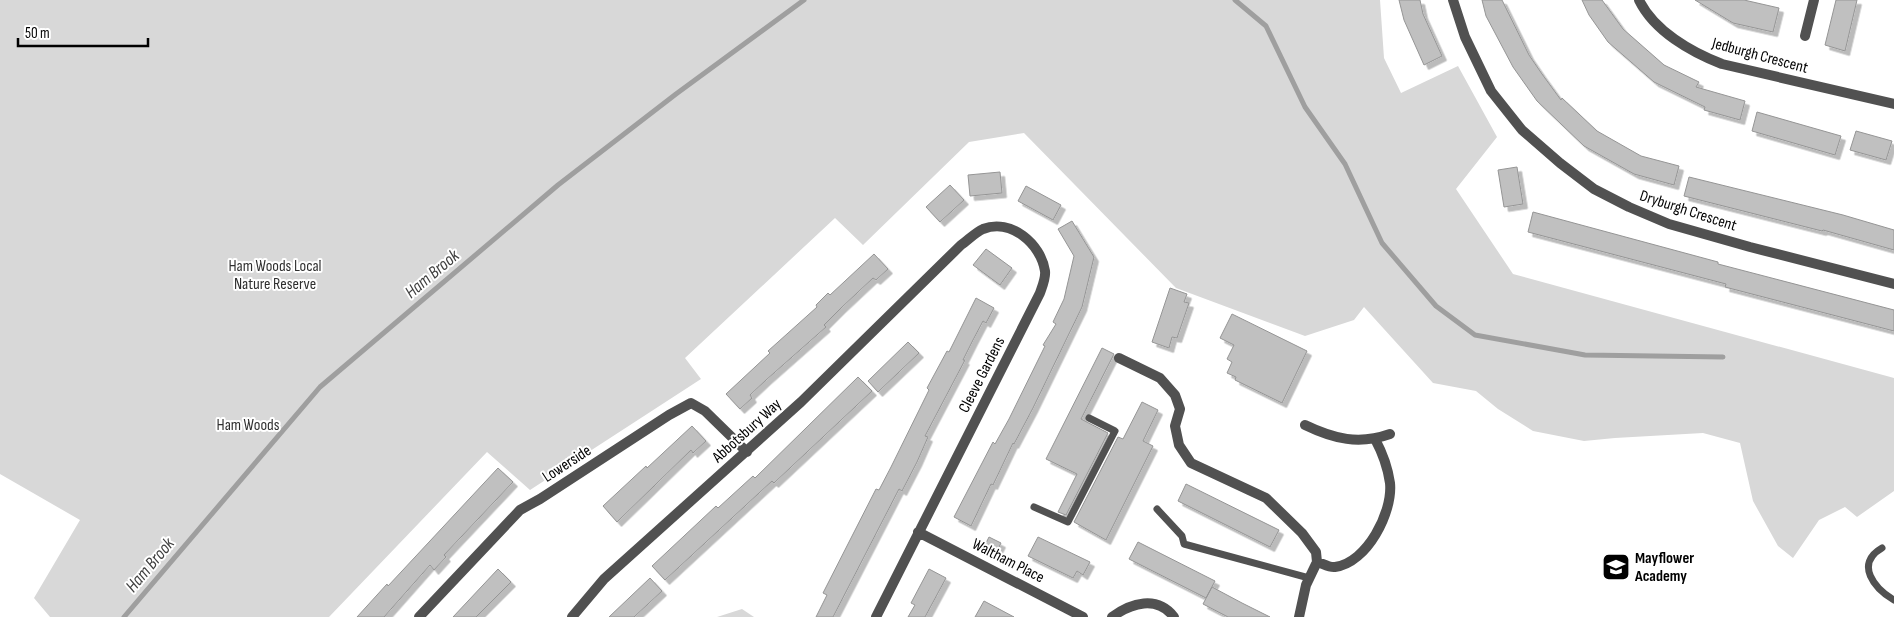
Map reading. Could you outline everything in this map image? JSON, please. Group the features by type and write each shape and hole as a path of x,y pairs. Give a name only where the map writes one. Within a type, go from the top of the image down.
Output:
{"street":[{"name":"Dryburgh Crescent","path":"1453,0 1465,37 1491,91 1522,130 1560,163 1594,188 1629,207 1669,224 1894,284"},
{"name":"Jedburgh Crescent","path":"1639,0 1656,24 1701,56 1722,64 1894,104"},
{"path":"1805,36 1814,0"},
{"name":"Cleeve Gardens","path":"876,617 1040,293 1046,273 1041,256 1029,240 1015,230 1000,226 983,229 940,264"},
{"name":"Abbotsbury Way","path":"572,617 604,579 801,402 940,264"},
{"path":"1119,358 1160,378 1175,395 1180,409 1175,426 1180,445 1191,463 1266,498 1302,532 1316,552 1317,562 1309,578 1299,617"},
{"name":"Lowerside","path":"419,617 520,510 540,499 669,414 691,403 705,411 747,452"},
{"path":"1306,425 1333,437 1364,441 1375,440 1390,434"},
{"path":"1317,562 1334,567 1352,562 1363,553 1377,533 1388,503 1390,484 1380,447 1375,440"},
{"name":"Waltham Place","path":"918,532 1083,617"},
{"path":"1112,617 1124,608 1144,602 1158,606 1174,617"}],"lane":[{"path":"1034,507 1068,522 1115,431 1089,418"},
{"path":"1157,509 1182,536 1184,544 1309,578"},
{"path":"1882,548 1871,559 1868,566 1869,573 1876,585 1894,600"}],"green space":[{"name":"Ham Woods","path":"0,0 1380,0 1384,58 1401,93 1458,66 1497,137 1456,189 1513,274 1894,378 1894,491 1857,517 1845,507 1819,520 1793,558 1778,546 1753,501 1740,443 1703,433 1584,441 1533,431 1498,409 1476,391 1433,383 1364,307 1354,320 1305,336 1176,288 1024,133 969,142 863,245 835,218 685,358 701,379 530,490 487,452 329,617 50,617 34,598 80,520 0,474"},
{"path":"742,609 754,617 717,617"}],"building":[{"path":"1399,0 1420,0 1423,14 1442,56 1424,65 1404,20"},
{"path":"1482,0 1502,0 1529,55 1561,100 1562,98 1597,131 1641,156 1679,166 1674,185 1634,174 1584,146 1537,101 1513,67 1486,16"},
{"path":"1582,0 1602,0 1623,29 1664,65 1699,82 1696,87 1745,101 1740,120 1704,110 1705,107 1654,82 1608,42 1589,15"},
{"path":"1695,0 1744,0 1779,8 1773,32 1733,23"},
{"path":"1836,0 1857,0 1845,51 1825,45"},
{"path":"1757,112 1841,136 1835,155 1752,131"},
{"path":"1856,131 1892,141 1886,160 1850,150"},
{"path":"1517,167 1523,204 1504,207 1498,170"},
{"path":"1000,172 1002,193 970,196 968,175"},
{"path":"1689,177 1843,215 1894,230 1894,250 1823,230 1684,196"},
{"path":"950,185 964,200 940,222 926,207"},
{"path":"1026,186 1061,205 1053,220 1018,201"},
{"path":"1533,212 1718,262 1718,264 1894,310 1894,331 1725,287 1726,284 1528,232"},
{"path":"1072,221 1094,257 1082,307 1033,408 1013,443 993,485 991,484 971,526 954,517 993,442 995,444 1009,419 1045,346 1043,345 1056,324 1053,322 1064,299 1074,256 1058,229"},
{"path":"986,249 1012,268 1000,285 973,265"},
{"path":"874,254 888,269 876,280 873,278 841,308 824,325 826,327 750,395 752,398 740,409 726,394 770,353 768,351 817,307 816,305 828,293 830,295"},
{"path":"1170,288 1187,294 1184,302 1189,303 1177,338 1172,337 1169,348 1152,342"},
{"path":"976,298 994,308 986,323 983,321 925,436 928,437 917,462 902,491 899,489 833,617 816,617 827,595 823,593 876,489 879,490 891,467 929,390 927,388 947,351 949,352"},
{"path":"1232,314 1307,351 1282,403 1235,380 1236,377 1227,373 1232,362 1227,359 1234,345 1220,338"},
{"path":"908,342 919,353 878,392 868,381"},
{"path":"1102,348 1114,354 1081,419 1108,433 1066,515 1058,512 1077,474 1046,459"},
{"path":"858,377 872,391 774,483 772,481 665,580 652,566 716,506 718,508 753,476 755,478"},
{"path":"1142,402 1158,410 1143,441 1153,446 1106,540 1074,522 1118,437 1123,439"},
{"path":"692,426 706,441 693,453 691,450 617,522 603,506"},
{"path":"498,468 513,482 444,555 446,557 434,570 430,565 384,617 357,617 387,584 388,586"},
{"path":"1186,484 1279,530 1270,547 1178,501"},
{"path":"989,537 1001,543 994,557 982,551"},
{"path":"1038,537 1090,562 1083,575 1077,571 1073,578 1028,556"},
{"path":"1138,542 1215,581 1206,598 1129,559"},
{"path":"498,569 511,582 476,617 453,617"},
{"path":"929,569 946,578 925,617 908,617 915,605 911,603"},
{"path":"650,578 662,591 634,617 609,617"},
{"path":"1212,587 1270,617 1228,617 1203,604"},
{"path":"984,601 1014,617 975,617"}],"waterway":[{"name":"Ham Brook","path":"124,617 320,387 558,185 676,94 804,0"},
{"path":"1235,0 1266,26 1305,107 1345,164 1382,243 1436,306 1475,335 1585,355 1723,357"}],"place":[{"name":"Mayflower Academy","path":"1616,567"}],"park label":[{"name":"Ham Woods Local Nature Reserve","path":"275,275"}]}
